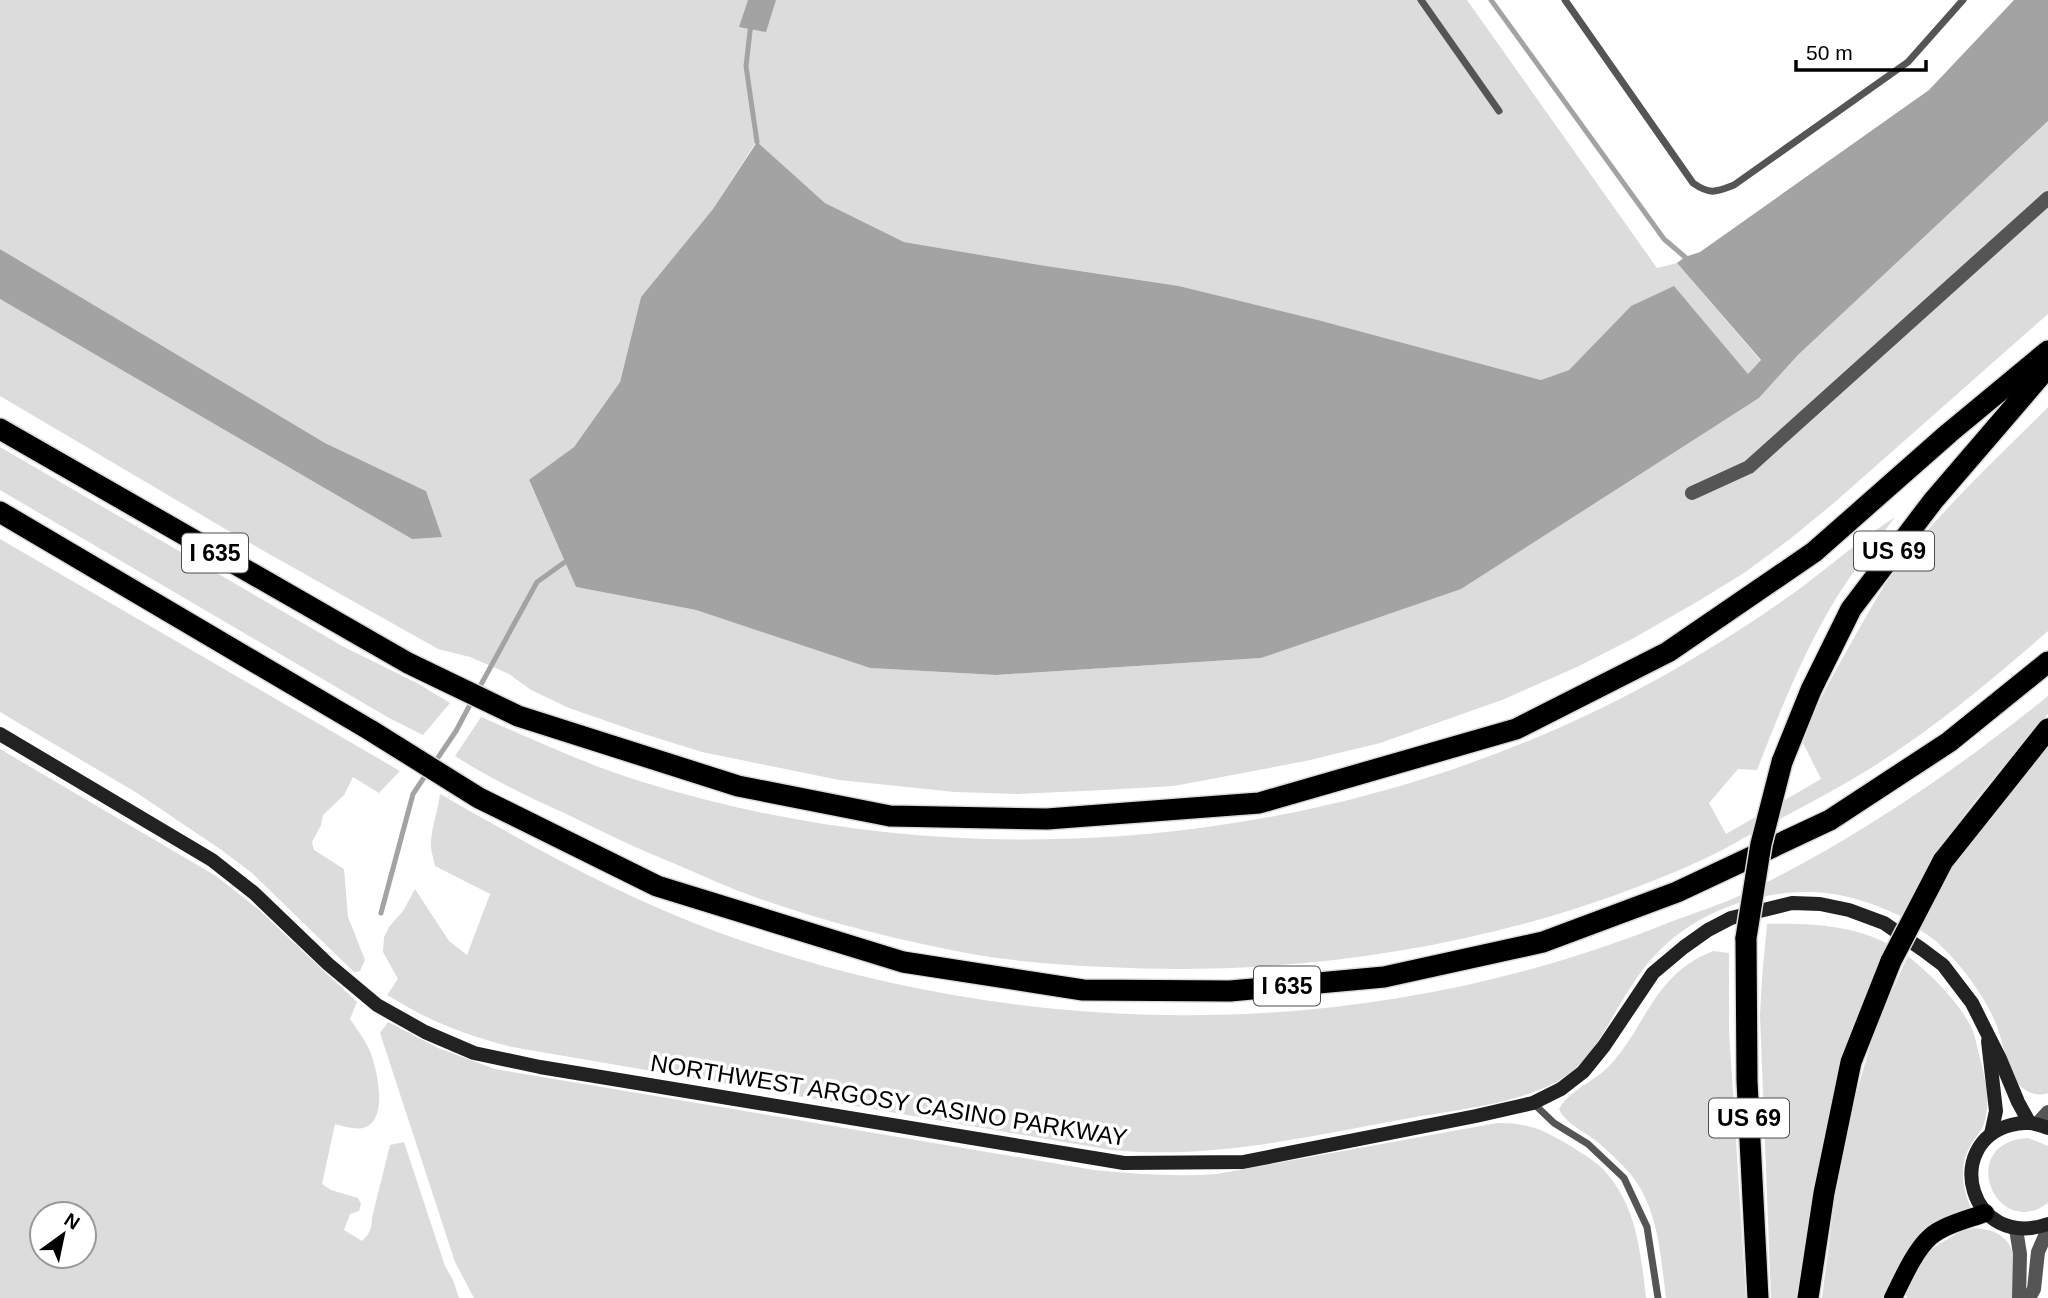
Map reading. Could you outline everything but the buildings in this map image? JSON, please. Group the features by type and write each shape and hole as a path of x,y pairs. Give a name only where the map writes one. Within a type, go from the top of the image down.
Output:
{"highway":[{"name":"I 635","path":"0,429 408,663 518,716 738,786 890,816 1047,819 1259,803 1516,729 1668,652 1814,552 1949,433 2048,351"},
{"name":"US 69","path":"1758,1298 1747,1081 1745,938 1761,844 1782,762 1811,690 1851,609 1933,501 2048,367"},
{"name":"I 635","path":"0,512 370,730 479,798 657,886 903,962 1083,990 1230,991 1384,977 1543,942 1677,892 1830,820 1949,742 2048,662"},
{"path":"1808,1298 1824,1192 1851,1062 1891,961 1943,861 2048,729"}],"main road":[{"path":"1893,1298 1910,1265 1930,1237 1985,1213"}],"street":[{"path":"1692,493 1749,467 2048,198"},
{"name":"NORTHWEST ARGOSY CASINO PARKWAY","path":"0,734 212,860 254,893 328,964 377,1005 425,1032 474,1052 540,1067 1124,1164 1243,1162 1533,1103 1561,1089 1583,1072 1604,1046 1653,973 1708,930 1731,918 1791,903 1821,904 1849,910 1884,923 1942,965 1972,1003 2018,1102 2038,1125"},
{"name":"NORTHWEST ARGOSY CASINO PARKWAY","path":"1987,1032 1996,1111 1991,1134"},
{"path":"2048,1112 2038,1125 2004,1127 1991,1134 1979,1147 1972,1164 1971,1181 1976,1198 1985,1213 1999,1224 2016,1229 2048,1226"},
{"path":"2029,1298 2034,1289 2038,1252 2048,1226"},
{"path":"2016,1229 2020,1254 2019,1298"}],"lane":[{"path":"1421,0 1499,111"},
{"path":"1566,0 1693,183 1705,191 1716,192 1734,186 1908,62 1963,0"},
{"path":"1533,1103 1554,1123 1588,1144 1624,1178 1647,1227 1658,1298"}],"shaded area":[{"path":"0,0 1467,0 1657,268 1677,263 1761,361 1748,374 1631,306 1569,370 1541,380 1179,286 904,242 825,203 756,142 713,209 641,297 620,382 574,447 529,481 576,587 696,610 870,668 996,675 1261,658 1723,421 1759,398 1798,355 2048,121 2048,314 1835,502 1744,573 1634,638 1502,700 1380,743 1306,761 1174,786 1017,794 955,792 839,780 702,752 638,732 569,708 531,690 509,674 470,657 438,649 239,537 0,396 0,299 412,539 426,491 325,443 0,249"},
{"path":"748,0 776,0 766,32 739,27"},
{"path":"2014,0 2048,0 2048,121 1798,355 1759,398 1461,589 1261,658 996,675 870,668 696,610 576,587 529,480 574,447 620,382 641,297 713,209 757,142 825,203 904,242 1179,286 1541,380 1569,370 1631,306 1674,286 1748,374 1761,360 1677,263 1700,252 1929,90"},
{"path":"0,249 325,443 426,491 442,537 412,539 0,299"},
{"path":"2048,407 2048,631 1917,737 1814,801 1711,856 1634,888 1562,913 1487,933 1411,949 1258,967 1106,967 977,955 863,930 743,893 507,786 455,756 481,717 622,775 772,815 905,834 1038,839 1172,832 1304,810 1433,776 1558,728 1677,668 1723,640 1798,590 1895,517 1849,579 1823,620 1774,726 1757,770 1738,769 1709,803 1726,834 1821,779 1803,743 1822,696 1880,593 1928,530"},
{"path":"0,447 344,647 417,683 450,703 423,735 389,718 0,490"},
{"path":"0,539 400,771 379,793 353,777 344,795 323,815 312,842 314,850 344,869 348,917 365,960 360,971 354,972 252,873 220,849 137,793 0,712"},
{"path":"2048,696 2048,714 1960,821 1934,859 1903,917 1859,900 1806,892 1752,899 1725,908 1678,934 1654,956 1635,980 1591,1052 1571,1073 1523,1096 1467,1109 1298,1139 1224,1149 1187,1152 1111,1150 512,1047 447,1026 387,995 398,979 383,952 384,937 415,889 449,941 467,955 490,894 435,866 431,842 440,794 612,887 684,919 836,969 955,995 1075,1011 1196,1015 1317,1009 1437,991 1555,962 1734,898 1824,852 1901,804 1976,752"},
{"path":"2048,744 2048,1093 2040,1095 2026,1090 2014,1079 1999,1031 1980,993 1951,956 1917,928 1953,865"},
{"path":"0,749 216,876 258,909 357,1002 350,1019 371,1055 379,1104 371,1124 363,1128 335,1124 322,1184 331,1190 358,1198 361,1204 359,1211 350,1214 344,1230 362,1241 371,1227 390,1145 404,1142 445,1266 459,1298 0,1298"},
{"path":"1767,924 1846,929 1890,945 1871,983 1850,1036 1830,1110 1817,1172 1799,1298 1771,1298 1760,1015"},
{"path":"1713,951 1729,953 1729,1030 1746,1298 1666,1298 1655,1224 1637,1183 1615,1158 1567,1120 1559,1109 1570,1095 1612,1063 1665,985 1678,972"},
{"path":"1908,956 1955,1002 1974,1034 1985,1079 1987,1106 1984,1123 1968,1151 1963,1168 1964,1185 1972,1211 1950,1218 1887,1298 1822,1298 1842,1143 1876,1026"},
{"path":"388,1022 438,1048 495,1069 1094,1170 1140,1174 1217,1174 1497,1123 1518,1124 1551,1135 1590,1158 1618,1188 1636,1233 1646,1298 474,1298 455,1262 380,1033"},
{"path":"2028,1138 2048,1146 2048,1203 2029,1212 2012,1210 1999,1201 1991,1187 1988,1171 1993,1155 2006,1144"},
{"path":"1974,1228 2000,1235 2012,1250 2012,1298 1907,1298 1905,1293 1925,1253 1959,1232"}],"waterway":[{"path":"1491,0 1664,239 1685,257"},
{"path":"751,23 746,66 757,142"},
{"path":"478,690 537,582 565,562"},
{"path":"433,765 473,699"},
{"path":"381,913 413,794 427,773"}]}
